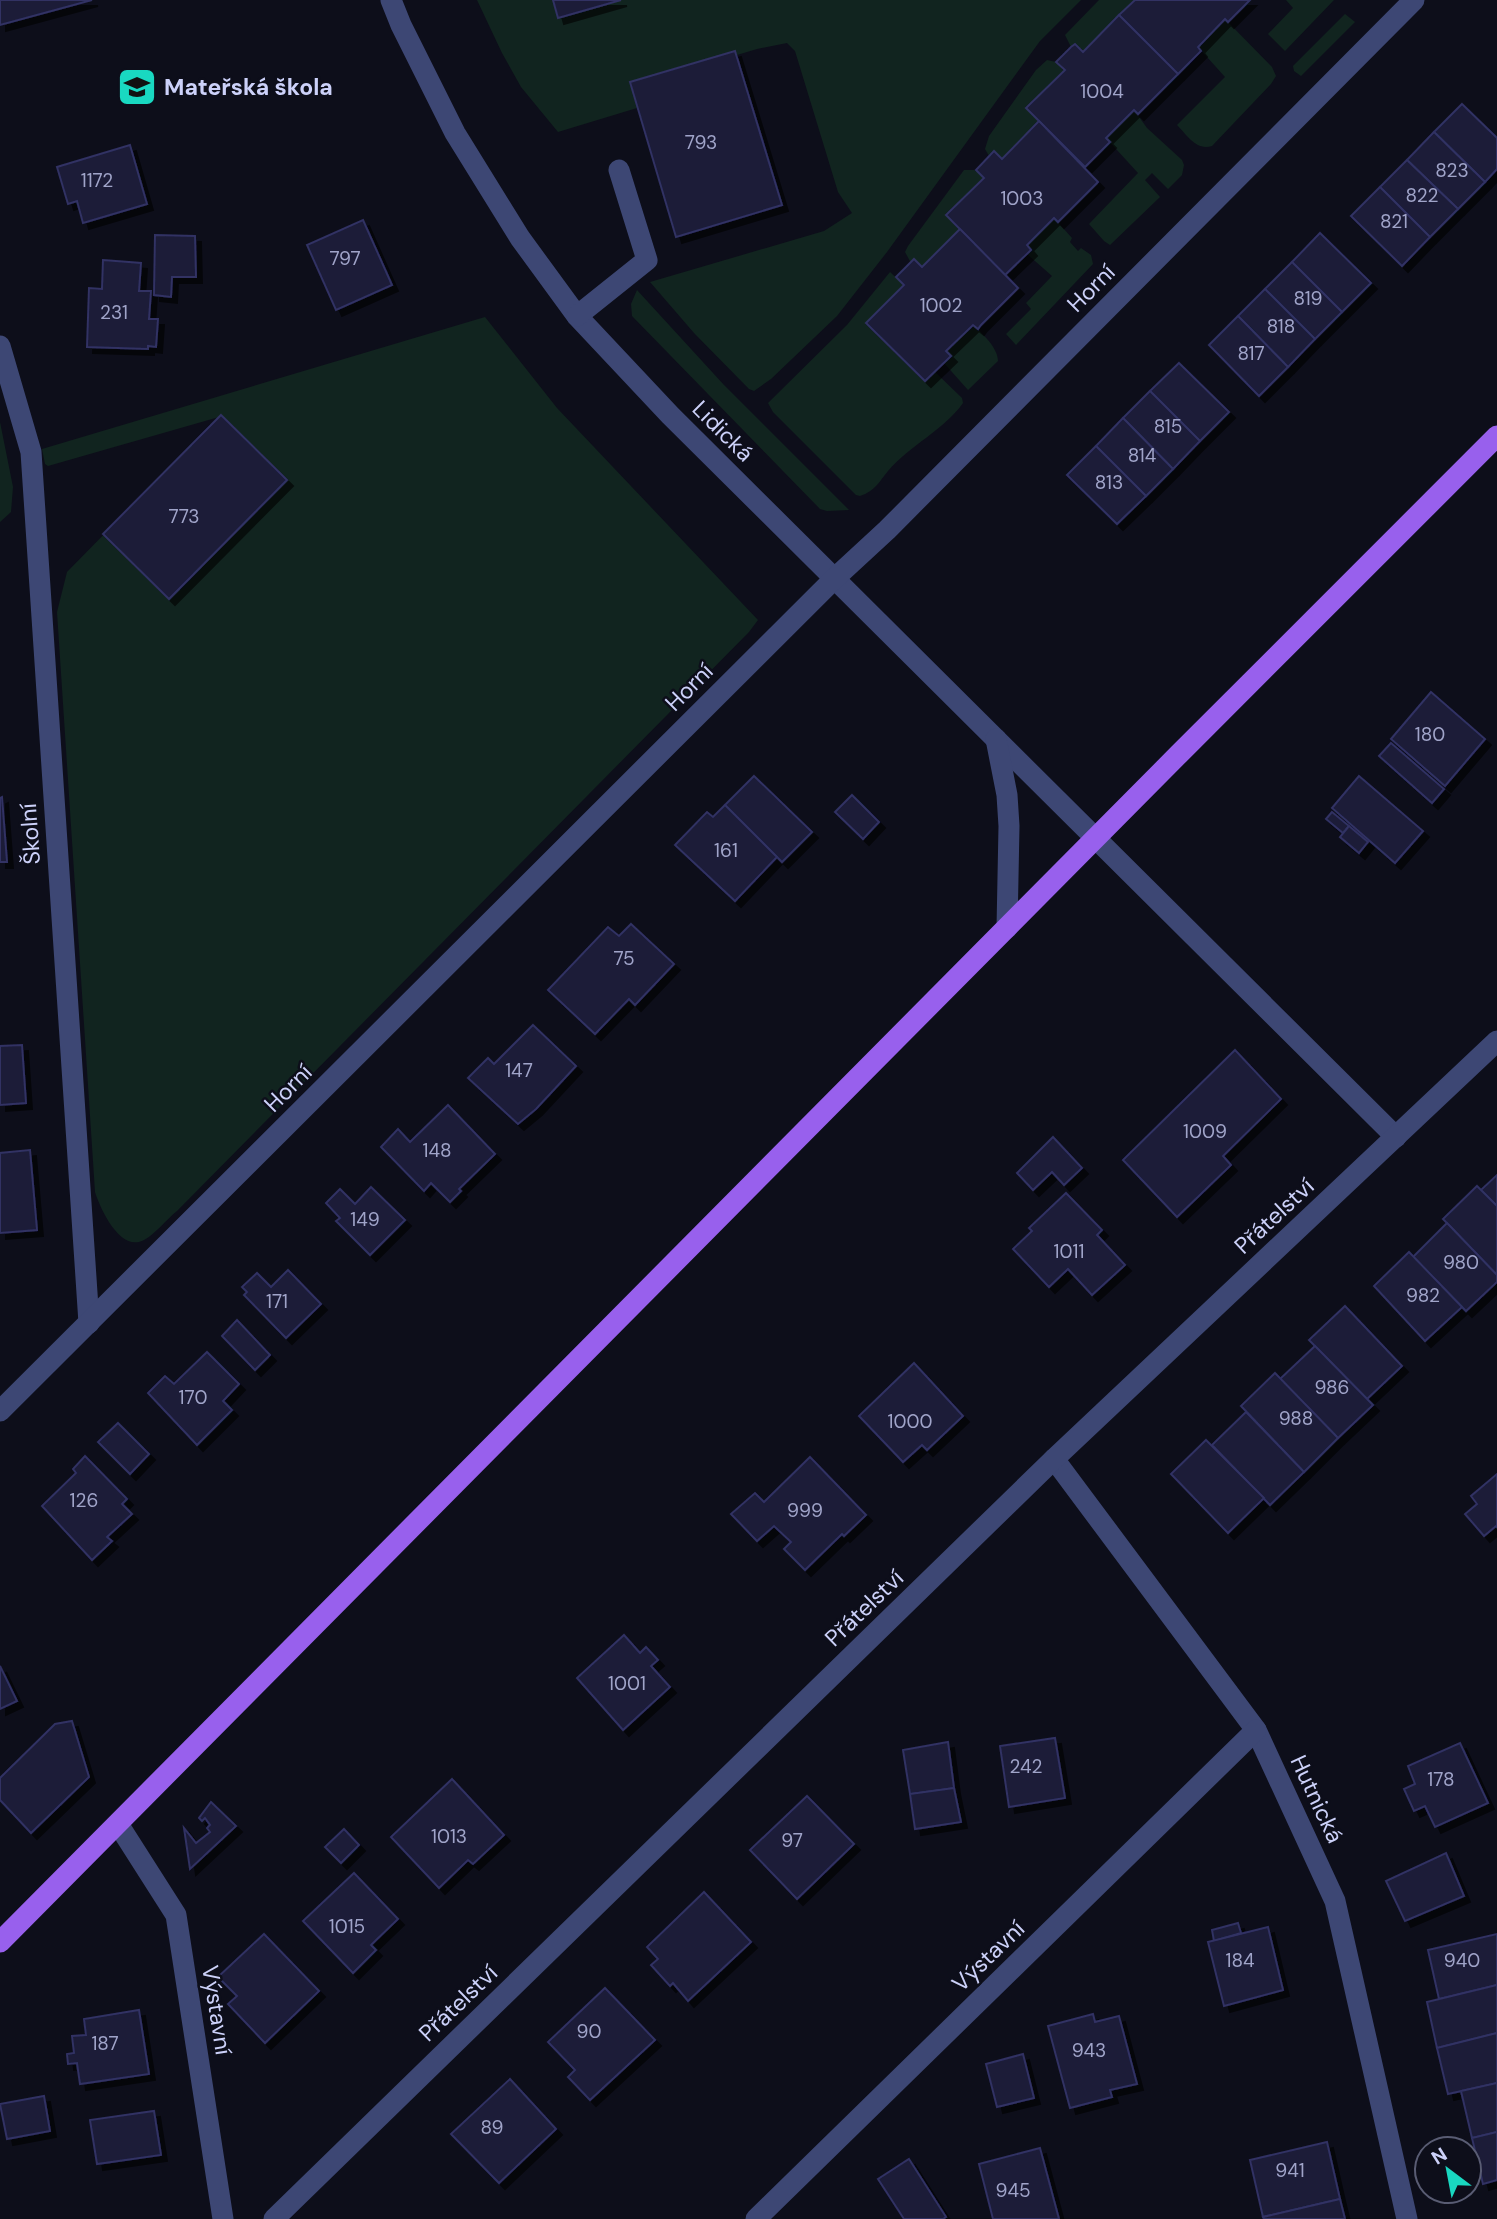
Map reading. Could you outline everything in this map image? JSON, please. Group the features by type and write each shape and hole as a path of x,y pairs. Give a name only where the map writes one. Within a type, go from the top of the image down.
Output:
{"main road":[{"path":"0,1942 1497,436"}],"street":[{"name":"Lidická","path":"391,0 455,133 520,238 577,316 670,415 1396,1137"},
{"name":"Horní","path":"0,1411 835,578 887,530 1414,0"},
{"path":"577,316 647,260 619,170"},
{"name":"Školní","path":"0,346 31,452 89,1323"},
{"path":"996,739 1007,795 1009,826 1007,928"},
{"name":"Přátelství","path":"274,2219 1054,1460 1497,1041"},
{"name":"Hutnická","path":"1054,1460 1256,1730 1335,1901 1407,2219"},
{"name":"Výstavní","path":"756,2219 1256,1730"},
{"name":"Výstavní","path":"118,1824 176,1915 223,2219"}],"green space":[{"path":"477,0 1081,0 1040,41 887,252 837,316 771,379 754,391 694,333 650,282 824,231 852,213 838,192 795,51 787,43 737,55 735,51 630,82 637,108 558,132 521,87"},
{"path":"1099,0 1135,0 1083,52 1071,47 1065,35"},
{"path":"1286,0 1334,0 1285,51 1268,34 1293,8"},
{"path":"1345,14 1355,22 1301,76 1294,71 1293,66"},
{"path":"1225,19 1272,67 1276,76 1212,146 1206,147 1192,141 1177,125 1225,77 1198,47"},
{"path":"1047,60 1056,62 1065,70 1027,108 1039,121 1002,159 994,151 989,156 985,149 989,136 1036,70"},
{"path":"1134,110 1147,128 1182,160 1184,165 1182,175 1168,189 1152,173 1145,180 1160,197 1110,245 1089,224 1138,173 1106,138"},
{"path":"964,170 976,170 984,178 946,215 960,229 922,267 911,263 905,252 908,246"},
{"path":"1054,218 1072,238 1070,242 1078,251 1081,248 1091,255 1093,264 1016,345 1006,334 1031,309 1026,303 1052,276 1027,254 1027,245"},
{"path":"890,272 904,285 866,324 920,377 925,381 935,372 962,398 963,403 946,421 906,453 873,489 860,496 773,412 768,403 847,325"},
{"path":"637,290 724,385 849,510 820,509 632,316 631,304"},
{"path":"485,317 557,408 758,620 177,1211 144,1240 127,1240 119,1235 106,1218 95,1192 57,612 67,572 219,417 48,466 45,464 42,449"},
{"path":"973,325 993,346 998,361 968,390 944,363 951,356 946,351"},
{"path":"0,422 13,487 11,512 0,522"}],"building":[{"path":"0,0 92,0 0,25"},
{"path":"553,0 621,0 558,18"},
{"path":"1135,0 1250,0 1228,22 1225,19 1198,47 1201,51 1178,74 1119,15"},
{"path":"1119,15 1178,74 1138,114 1134,110 1106,138 1110,142 1085,167 1026,108 1065,70 1056,62 1071,47 1075,44 1083,52"},
{"path":"735,51 782,205 676,237 630,82"},
{"path":"1462,104 1497,138 1497,169 1485,182 1434,132"},
{"path":"1039,121 1098,182 1058,222 1054,218 1027,245 1031,250 1005,275 946,215 984,178 976,170 994,151 1002,159"},
{"path":"1434,132 1485,182 1458,209 1407,160"},
{"path":"130,145 147,204 83,223 77,201 68,204 57,167"},
{"path":"1407,160 1458,209 1430,237 1380,187"},
{"path":"1380,187 1430,237 1402,266 1351,216"},
{"path":"363,220 392,285 336,310 307,245"},
{"path":"960,229 1018,288 978,329 973,325 946,351 951,356 925,381 866,323 904,285 896,277 914,259 922,267"},
{"path":"1320,233 1371,283 1342,312 1292,262"},
{"path":"155,235 195,236 196,277 172,277 171,297 154,295"},
{"path":"103,260 141,263 139,291 151,291 149,319 158,319 156,347 87,347 89,288 102,289"},
{"path":"1292,262 1342,312 1315,339 1265,289"},
{"path":"1265,289 1315,339 1288,367 1238,316"},
{"path":"1238,316 1288,367 1259,396 1209,345"},
{"path":"1179,363 1229,412 1200,441 1150,391"},
{"path":"1150,391 1200,441 1173,469 1123,418"},
{"path":"221,415 287,480 169,599 103,534"},
{"path":"1123,418 1173,469 1146,496 1096,446"},
{"path":"1096,446 1146,496 1117,524 1067,475"},
{"path":"1431,692 1485,739 1445,786 1391,739"},
{"path":"1391,743 1444,789 1432,803 1379,756"},
{"path":"754,776 812,832 782,862 725,805"},
{"path":"1359,776 1423,831 1395,863 1332,808"},
{"path":"852,795 879,822 863,839 835,812"},
{"path":"2,797 7,862 0,862"},
{"path":"725,805 777,857 735,901 675,845 707,812 713,817"},
{"path":"1332,812 1349,826 1343,833 1326,819"},
{"path":"1349,826 1368,842 1359,853 1340,837"},
{"path":"631,924 674,964 635,1005 629,999 595,1034 548,990 608,927 619,936"},
{"path":"533,1025 576,1066 536,1109 518,1124 468,1078 488,1058 494,1064"},
{"path":"22,1045 26,1103 0,1105 0,1046"},
{"path":"1235,1050 1281,1099 1223,1156 1231,1165 1177,1217 1123,1160"},
{"path":"448,1105 495,1154 459,1189 461,1191 450,1202 431,1183 424,1191 381,1147 398,1129 410,1142"},
{"path":"1053,1137 1082,1168 1064,1185 1052,1172 1033,1190 1017,1173"},
{"path":"30,1150 37,1230 0,1233 0,1153"},
{"path":"1497,1175 1497,1206 1481,1190"},
{"path":"1477,1186 1497,1206 1497,1275 1443,1219"},
{"path":"371,1187 405,1220 370,1255 336,1221 340,1218 326,1203 340,1189 355,1204"},
{"path":"1066,1193 1102,1230 1097,1235 1125,1265 1092,1295 1068,1269 1049,1287 1013,1249 1032,1231 1029,1228"},
{"path":"1447,1223 1497,1275 1497,1282 1466,1311 1413,1257"},
{"path":"1409,1252 1462,1307 1425,1341 1374,1286"},
{"path":"288,1270 321,1304 286,1338 244,1295 247,1292 242,1287 257,1273 271,1287"},
{"path":"1345,1306 1402,1366 1367,1399 1309,1340"},
{"path":"237,1320 270,1355 255,1370 222,1336"},
{"path":"1315,1346 1373,1405 1338,1438 1280,1379"},
{"path":"207,1352 239,1384 223,1401 232,1410 197,1445 148,1393 165,1376 174,1384"},
{"path":"914,1363 963,1416 927,1450 922,1445 903,1462 859,1416"},
{"path":"1275,1373 1338,1438 1304,1472 1241,1406"},
{"path":"1246,1412 1304,1472 1270,1505 1212,1445"},
{"path":"118,1423 149,1454 130,1474 98,1442"},
{"path":"1206,1440 1264,1498 1228,1533 1171,1474"},
{"path":"85,1456 127,1499 122,1504 132,1514 107,1537 112,1541 92,1560 42,1506 76,1473 73,1469"},
{"path":"810,1457 866,1515 805,1570 784,1549 791,1542 774,1526 757,1541 731,1514 755,1493 764,1502"},
{"path":"1497,1474 1497,1527 1484,1536 1465,1514 1477,1504 1471,1496"},
{"path":"624,1635 640,1653 646,1647 658,1660 651,1666 670,1687 623,1730 577,1678"},
{"path":"0,1666 17,1701 0,1709"},
{"path":"72,1721 89,1777 31,1833 0,1800 0,1778 55,1724"},
{"path":"1055,1738 1065,1798 1009,1807 1000,1746"},
{"path":"948,1742 954,1788 910,1794 903,1750"},
{"path":"1460,1743 1488,1803 1435,1827 1425,1806 1414,1811 1404,1789 1415,1784 1408,1766"},
{"path":"452,1779 504,1835 473,1864 468,1860 439,1888 391,1837"},
{"path":"954,1788 961,1822 915,1829 910,1794"},
{"path":"807,1796 854,1844 797,1899 750,1850"},
{"path":"211,1802 236,1826 190,1869 184,1828 196,1843 210,1832 207,1828 210,1825 205,1818 202,1821 199,1818"},
{"path":"344,1829 359,1845 341,1863 325,1847"},
{"path":"1446,1853 1464,1896 1405,1921 1386,1881"},
{"path":"354,1873 398,1919 371,1945 376,1950 353,1973 303,1921"},
{"path":"704,1892 751,1942 688,2001 673,1983 670,1986 651,1965 658,1959 647,1947"},
{"path":"1238,1923 1241,1933 1214,1941 1212,1930"},
{"path":"1268,1927 1283,1990 1224,2006 1208,1942"},
{"path":"264,1934 319,1991 265,2043 228,2004 237,1996 218,1977"},
{"path":"1497,1934 1497,1985 1439,1999 1428,1950"},
{"path":"1497,1985 1497,2033 1437,2048 1427,2002"},
{"path":"605,1988 655,2040 590,2100 568,2077 575,2070 548,2042"},
{"path":"139,2010 149,2074 80,2084 77,2063 68,2064 67,2054 74,2053 72,2036 86,2035 84,2019"},
{"path":"1093,2014 1095,2022 1119,2016 1137,2084 1110,2090 1112,2097 1070,2108 1048,2026"},
{"path":"1497,2033 1497,2083 1448,2094 1437,2048"},
{"path":"1023,2054 1034,2098 997,2107 986,2064"},
{"path":"510,2079 556,2129 499,2183 451,2134"},
{"path":"1497,2083 1497,2132 1471,2135 1461,2091"},
{"path":"44,2096 50,2131 7,2139 0,2104"},
{"path":"154,2111 161,2155 97,2164 90,2120"},
{"path":"1497,2132 1497,2180 1483,2184 1483,2135"},
{"path":"1327,2142 1340,2199 1263,2217 1250,2160"},
{"path":"1040,2148 1059,2219 993,2219 979,2164"},
{"path":"909,2159 946,2217 943,2219 904,2219 878,2179"},
{"path":"1340,2199 1345,2219 1263,2217"}],"place":[{"name":"Mateřská škola","path":"137,87"}]}
